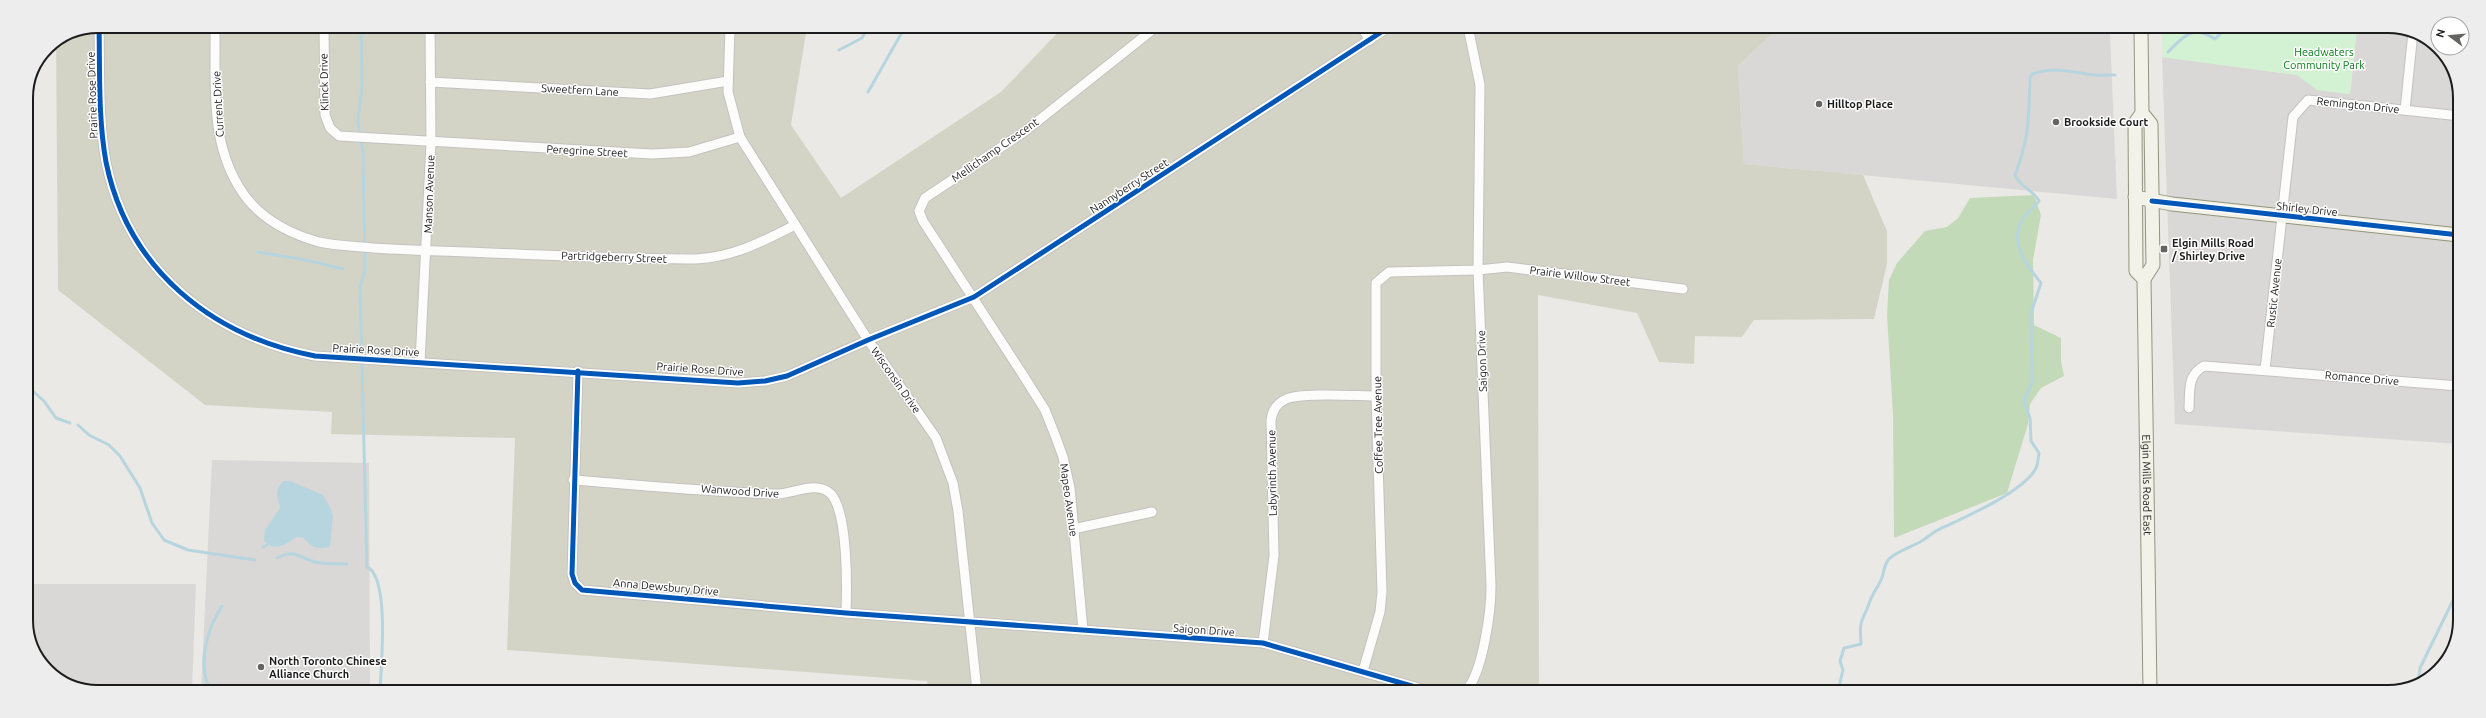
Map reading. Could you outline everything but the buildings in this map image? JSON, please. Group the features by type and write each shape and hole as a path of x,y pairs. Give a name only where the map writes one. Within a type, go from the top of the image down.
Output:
{"main road":[{"name":"Elgin Mills Road East","path":"2141,33 2142,113 2135,123 2135,197 2136,271 2144,279"},
{"name":"Elgin Mills Road East","path":"2142,113 2151,124 2153,266 2144,279 2150,685"},
{"name":"Shirley Drive","path":"2135,197 2152,201 2453,234"}],"street":[{"name":"Prairie Rose Drive","path":"99,33 102,137 111,183 124,216 138,242 164,276 185,296 214,318 252,339 273,346 315,356 578,371 738,383 765,382 799,371 868,340"},
{"name":"Current Drive","path":"216,33 217,119 219,137 231,172 251,203 264,215 289,231 320,242 426,251"},
{"name":"Klinck Drive","path":"324,33 325,115 330,128 339,136 431,143"},
{"name":"Manson Avenue","path":"420,362 431,143 430,33"},
{"name":"Wisconsin Drive","path":"730,33 728,81 730,105 740,137 868,340 931,431 946,463 953,483 958,511 976,685"},
{"name":"Mellichamp Crescent","path":"974,297 923,221 919,211 925,198 1024,132 1148,33"},
{"path":"1365,33 1370,40"},
{"name":"Nannyberry Street","path":"868,340 974,297 1380,33"},
{"name":"Saigon Drive","path":"1469,33 1480,85 1478,270 1491,608 1485,642 1470,685"},
{"path":"2405,110 2412,38"},
{"name":"Sweetfern Lane","path":"430,82 650,94 728,81"},
{"name":"Remington Drive","path":"2281,216 2292,117 2308,100 2453,115"},
{"name":"Peregrine Street","path":"431,143 670,154 690,152 740,137"},
{"name":"Rustic Avenue","path":"2266,370 2281,216"},
{"name":"Partridgeberry Street","path":"426,251 708,258 732,254 756,245 795,225"},
{"name":"Prairie Willow Street","path":"1478,270 1507,267 1682,289"},
{"name":"Coffee Tree Avenue","path":"1363,671 1379,616 1382,592 1376,396 1376,283 1389,272 1478,270"},
{"name":"Mapeo Avenue","path":"974,297 1045,410 1063,457 1070,488 1083,630"},
{"name":"Romance Drive","path":"2189,408 2190,382 2196,370 2204,366 2453,386"},
{"name":"Anna Dewsbury Drive","path":"578,371 573,480 572,576 574,583 582,590 970,621"},
{"name":"Labyrinth Avenue","path":"1263,643 1274,556 1271,421 1273,412 1282,402 1295,397 1376,396"},
{"name":"Wanwood Drive","path":"573,480 773,494 793,493 814,487 824,489 833,498 843,532 847,564 846,612"},
{"path":"1073,529 1152,512"},
{"name":"Saigon Drive","path":"970,621 1263,643 1409,685"}],"shaded area":[{"path":"806,33 791,125 841,198 1001,92 1057,33 2110,34 1772,34 1738,66 1744,164 1863,175 1887,231 1887,264 1874,319 1754,320 1742,337 1695,336 1694,364 1659,362 1637,313 1538,295 1539,685 927,685 927,681 507,650 515,438 331,434 332,412 205,405 58,290 56,49 73,38 85,34"},
{"path":"2356,33 2388,33 2405,35 2417,40 2430,48 2430,56 2437,56 2440,59 2450,77 2453,94 2453,444 2175,424 2162,57 2297,75 2318,90 2350,94"},
{"path":"1772,34 2110,34 2117,199 1744,164 1738,66"},
{"path":"2107,96 2116,163 2107,165 2109,178 2090,181 2079,100"},
{"path":"212,460 369,463 370,685 201,685"},
{"path":"33,584 196,584 192,685 98,685 81,683 62,674 52,666 46,659 35,637 33,624"}],"green space":[{"name":"Headwaters Community Park","path":"2162,33 2356,33 2350,94 2317,90 2297,75 2162,57"},
{"path":"2034,195 2041,215 2033,260 2034,325 2061,338 2061,361 2064,376 2041,388 2030,404 2028,424 2007,493 1894,538 1893,415 1887,315 1889,280 1897,263 1925,231 1947,227 1958,218 1970,198"}],"water":[{"path":"284,481 290,481 323,495 331,509 333,516 330,547 316,547 304,538 297,537 285,545 276,547 268,545 264,541 265,530 280,508 277,493 279,487"}],"waterway":[{"path":"361,33 362,85 358,122 363,153 365,270 360,287 367,567 374,574 379,587 382,624 380,685"},
{"path":"839,50 862,38 865,33"},
{"path":"868,92 902,33"},
{"path":"2168,52 2184,37 2192,33"},
{"path":"2203,33 2215,39 2221,33"},
{"path":"1839,685 1843,670 1840,661 1844,648 1861,644 1860,629 1862,621 1871,598 1881,580 1888,560 1897,553 1920,542 1937,530 2006,495 2019,486 2036,468 2039,453 2031,441 2030,418 2024,401 2032,382 2031,313 2041,283 2025,262 2021,254 2018,237 2022,220 2039,201 2020,183 2015,175 2026,139 2030,78 2032,74 2053,70 2094,75 2115,75"},
{"path":"258,252 306,260 343,269"},
{"path":"33,391 44,401 56,418 70,423"},
{"path":"78,425 89,435 109,445 120,456 140,488 152,523 164,540 188,550 255,560"},
{"path":"263,547 267,545"},
{"path":"277,558 283,555 296,554 316,562 347,564"},
{"path":"2419,677 2420,668 2453,600"},
{"path":"208,685 204,669 206,646 212,625 222,606"}],"cycle path":[{"path":"99,33 100,94 103,145 106,162 117,201 133,235 155,266 180,292 209,314 242,332 277,346 315,356 738,383 765,381 787,376 868,340 974,297 1380,33"},
{"path":"2152,201 2453,234"},
{"path":"578,371 572,574 575,583 582,590 846,613 1263,643 1408,685"}],"place":[{"name":"Hilltop Place","path":"1819,104"},
{"name":"Brookside Court","path":"2056,122"},
{"name":"Elgin Mills Road / Shirley Drive","path":"2164,249"},
{"name":"North Toronto Chinese Alliance Church","path":"261,667"}]}
